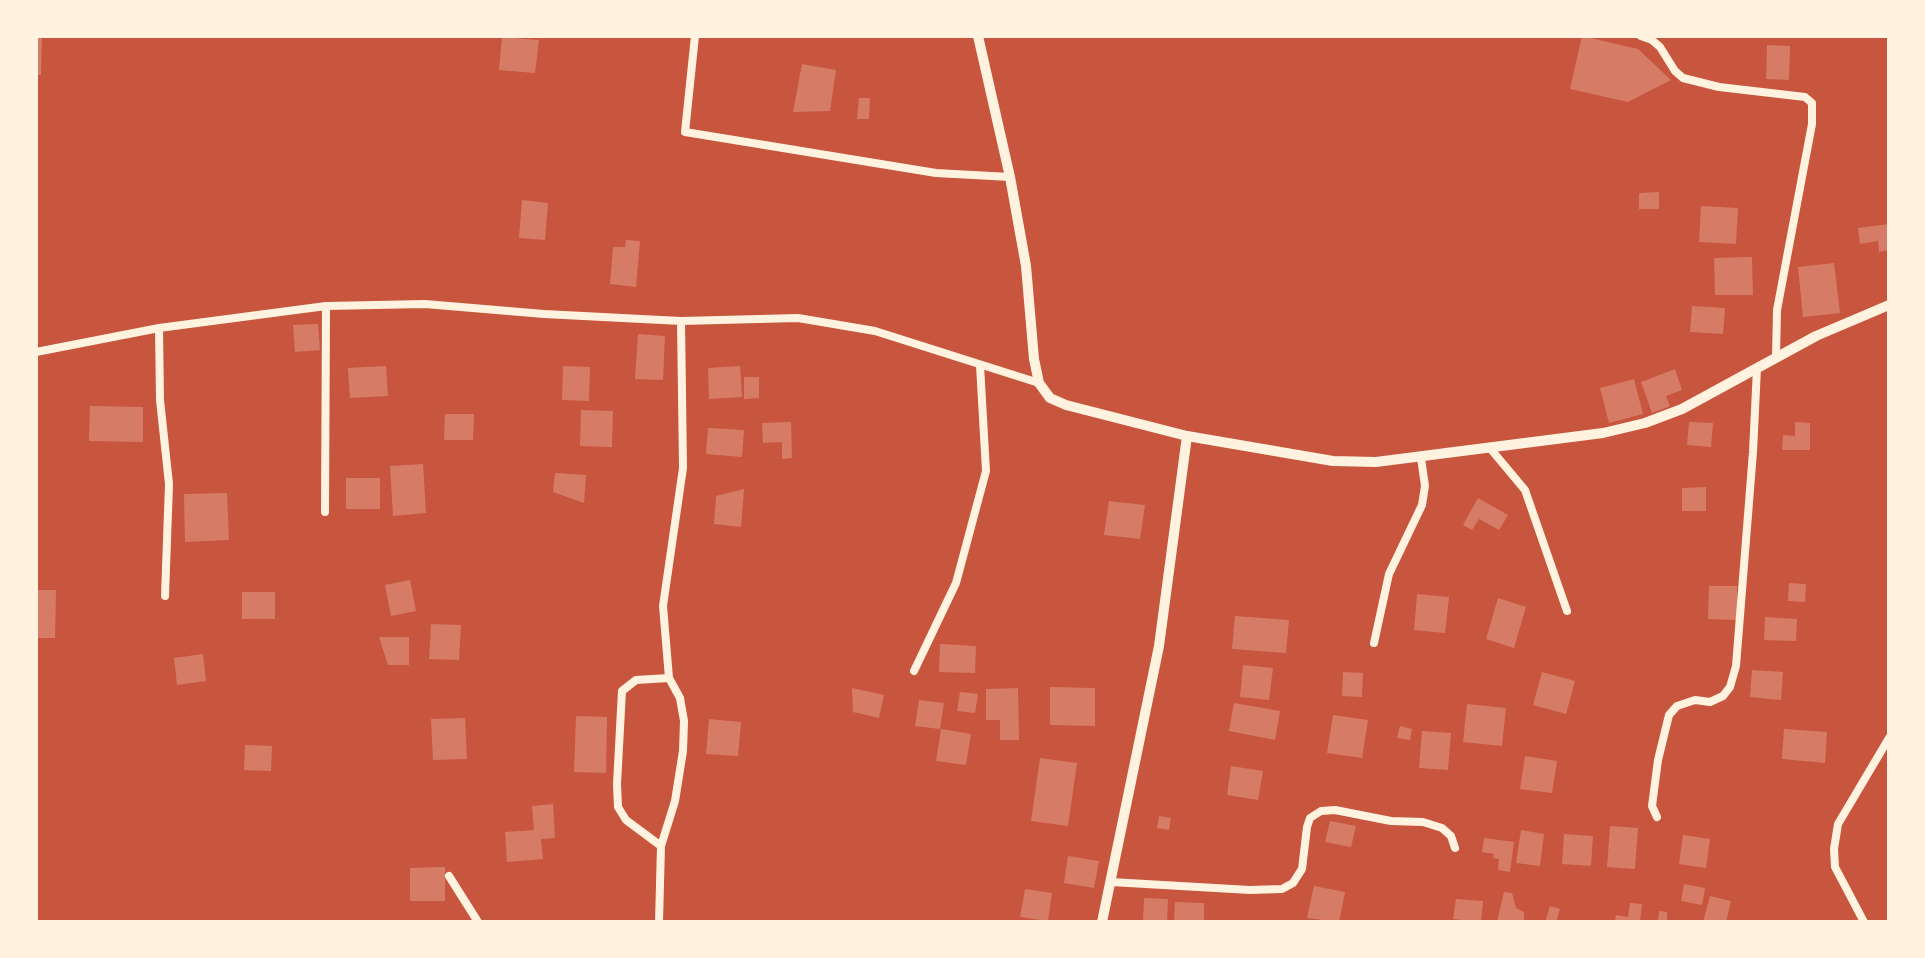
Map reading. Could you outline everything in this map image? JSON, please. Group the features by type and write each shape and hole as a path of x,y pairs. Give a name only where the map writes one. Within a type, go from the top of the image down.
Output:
{"street":[{"path":"695,36 685,132 936,173 1010,177"},
{"path":"978,36 1010,177 1026,266 1039,383 1050,398 1066,405 1187,436 1333,461 1376,462 1421,458 1603,433 1645,423 1718,391 1816,336 1889,305"},
{"path":"1641,36 1660,47 1683,78 1719,87 1805,97 1812,103 1812,124 1777,310 1776,358"},
{"path":"36,352 159,328 326,306 425,304 681,321 798,318 875,331 1039,383"},
{"path":"325,512 326,306"},
{"path":"659,922 661,846 675,801 683,751 684,721 680,698 669,678 663,606 683,468 681,321"},
{"path":"159,328 160,400 169,484 165,596"},
{"path":"914,671 956,583 986,471 980,365"},
{"path":"1657,817 1652,806 1658,760 1669,715 1677,706 1695,700 1710,702 1723,696 1730,687 1736,666 1757,368"},
{"path":"1102,922 1159,646 1187,436"},
{"path":"1489,447 1525,490 1567,611"},
{"path":"1374,643 1389,574 1422,505 1425,486 1421,458"},
{"path":"661,846 626,820 618,807 617,784 622,691 636,680 669,678"},
{"path":"1864,922 1835,867 1834,849 1838,824 1889,738"},
{"path":"1111,882 1282,889 1293,883 1302,869 1307,827 1310,818 1321,811 1335,810 1391,821 1423,822 1442,828 1451,836 1455,848"},
{"path":"449,876 478,922"}],"building":[{"path":"36,36 42,36 41,75 36,75"},
{"path":"1582,36 1638,49 1671,80 1628,102 1570,89"},
{"path":"502,37 539,40 535,73 499,70"},
{"path":"1767,45 1790,46 1789,80 1766,79"},
{"path":"802,64 836,70 830,111 793,112"},
{"path":"859,98 870,98 869,119 857,119"},
{"path":"1659,192 1659,209 1639,209 1639,193"},
{"path":"522,200 548,203 545,240 519,238"},
{"path":"1701,206 1738,208 1736,244 1699,242"},
{"path":"1889,224 1889,250 1879,252 1878,241 1860,244 1858,228"},
{"path":"626,240 640,241 636,287 610,284 613,247 625,247"},
{"path":"1752,257 1753,295 1715,295 1714,258"},
{"path":"1834,263 1840,313 1803,317 1798,267"},
{"path":"1692,306 1725,308 1723,334 1690,332"},
{"path":"318,324 320,350 295,352 293,325"},
{"path":"638,334 665,336 663,380 635,379"},
{"path":"386,366 388,396 350,398 348,368"},
{"path":"563,366 590,367 589,401 562,400"},
{"path":"740,366 742,397 709,399 708,368"},
{"path":"1675,369 1682,390 1666,396 1670,406 1652,413 1641,382"},
{"path":"744,377 759,377 759,398 744,399"},
{"path":"1634,379 1643,414 1609,423 1600,388"},
{"path":"90,406 143,407 143,442 89,441"},
{"path":"581,410 613,411 612,447 580,446"},
{"path":"445,414 474,414 473,440 444,440"},
{"path":"791,422 792,458 782,459 782,442 763,443 762,423"},
{"path":"1689,422 1713,423 1711,447 1687,445"},
{"path":"1795,422 1810,423 1810,450 1782,450 1783,435 1795,436"},
{"path":"708,428 744,430 742,457 706,454"},
{"path":"423,464 426,513 393,516 390,466"},
{"path":"555,473 586,475 584,503 553,492"},
{"path":"346,478 380,478 380,509 346,509"},
{"path":"1706,487 1706,511 1682,511 1682,488"},
{"path":"744,489 741,527 714,524 716,496"},
{"path":"227,493 229,540 185,542 184,494"},
{"path":"1478,498 1508,515 1499,530 1479,519 1472,530 1463,525"},
{"path":"1109,501 1145,505 1140,539 1104,535"},
{"path":"410,580 416,611 391,616 385,585"},
{"path":"1789,583 1806,584 1805,602 1788,601"},
{"path":"1709,586 1737,586 1737,620 1708,619"},
{"path":"36,590 56,590 55,638 36,638"},
{"path":"242,592 275,592 275,619 242,619"},
{"path":"1417,594 1449,597 1445,633 1414,630"},
{"path":"1498,598 1526,607 1514,648 1486,639"},
{"path":"1235,616 1289,620 1286,653 1232,649"},
{"path":"1765,617 1797,619 1796,641 1764,640"},
{"path":"431,624 461,625 459,660 429,659"},
{"path":"379,637 409,637 409,665 388,665"},
{"path":"940,644 976,646 975,673 939,672"},
{"path":"203,654 206,681 177,685 174,658"},
{"path":"1243,665 1273,668 1269,700 1240,697"},
{"path":"1752,670 1783,672 1781,700 1750,697"},
{"path":"1343,672 1363,673 1362,697 1342,696"},
{"path":"1542,672 1575,681 1566,714 1533,705"},
{"path":"1050,687 1095,688 1095,726 1050,725"},
{"path":"852,688 884,695 879,718 853,712"},
{"path":"1018,688 1019,740 1000,740 1000,720 986,720 986,689"},
{"path":"960,692 978,694 975,713 957,711"},
{"path":"919,700 944,703 940,729 915,726"},
{"path":"1234,703 1280,711 1275,740 1229,731"},
{"path":"1467,704 1506,708 1502,746 1463,742"},
{"path":"1333,715 1368,720 1362,758 1327,753"},
{"path":"576,716 607,717 606,773 574,772"},
{"path":"465,718 467,759 433,760 431,719"},
{"path":"709,719 741,722 738,756 706,754"},
{"path":"1400,726 1412,729 1410,740 1397,738"},
{"path":"941,729 971,734 966,765 936,761"},
{"path":"1784,729 1827,732 1825,763 1782,759"},
{"path":"1422,731 1451,733 1448,770 1419,768"},
{"path":"245,745 272,746 271,771 244,770"},
{"path":"1525,756 1557,761 1552,793 1520,789"},
{"path":"1040,758 1077,763 1068,826 1031,821"},
{"path":"1231,766 1263,771 1258,800 1227,795"},
{"path":"553,804 555,838 541,839 543,859 507,862 505,832 534,830 532,806"},
{"path":"1159,816 1171,818 1169,830 1157,828"},
{"path":"1330,821 1356,826 1351,847 1325,842"},
{"path":"1610,826 1638,828 1635,869 1607,867"},
{"path":"1521,830 1544,834 1540,866 1516,863"},
{"path":"1564,834 1593,836 1591,866 1562,864"},
{"path":"1683,835 1710,839 1706,868 1679,864"},
{"path":"1484,838 1514,842 1510,872 1498,870 1499,859 1493,858 1494,854 1482,852"},
{"path":"1068,856 1099,861 1094,888 1064,883"},
{"path":"445,867 445,901 410,901 410,868"},
{"path":"1684,884 1705,888 1702,905 1681,901"},
{"path":"1314,886 1345,892 1339,922 1307,918"},
{"path":"1025,889 1052,893 1048,921 1020,917"},
{"path":"1504,892 1512,893 1516,908 1524,912 1524,922 1497,922"},
{"path":"1710,896 1731,901 1726,922 1703,922"},
{"path":"1144,898 1168,899 1167,922 1143,922"},
{"path":"1456,899 1483,901 1481,922 1453,919"},
{"path":"1175,902 1204,903 1204,922 1174,922"},
{"path":"1630,903 1642,904 1640,922 1615,922 1616,915 1628,917"},
{"path":"1550,906 1560,909 1556,922 1545,922"},
{"path":"1659,911 1667,912 1667,922 1658,922"}]}
